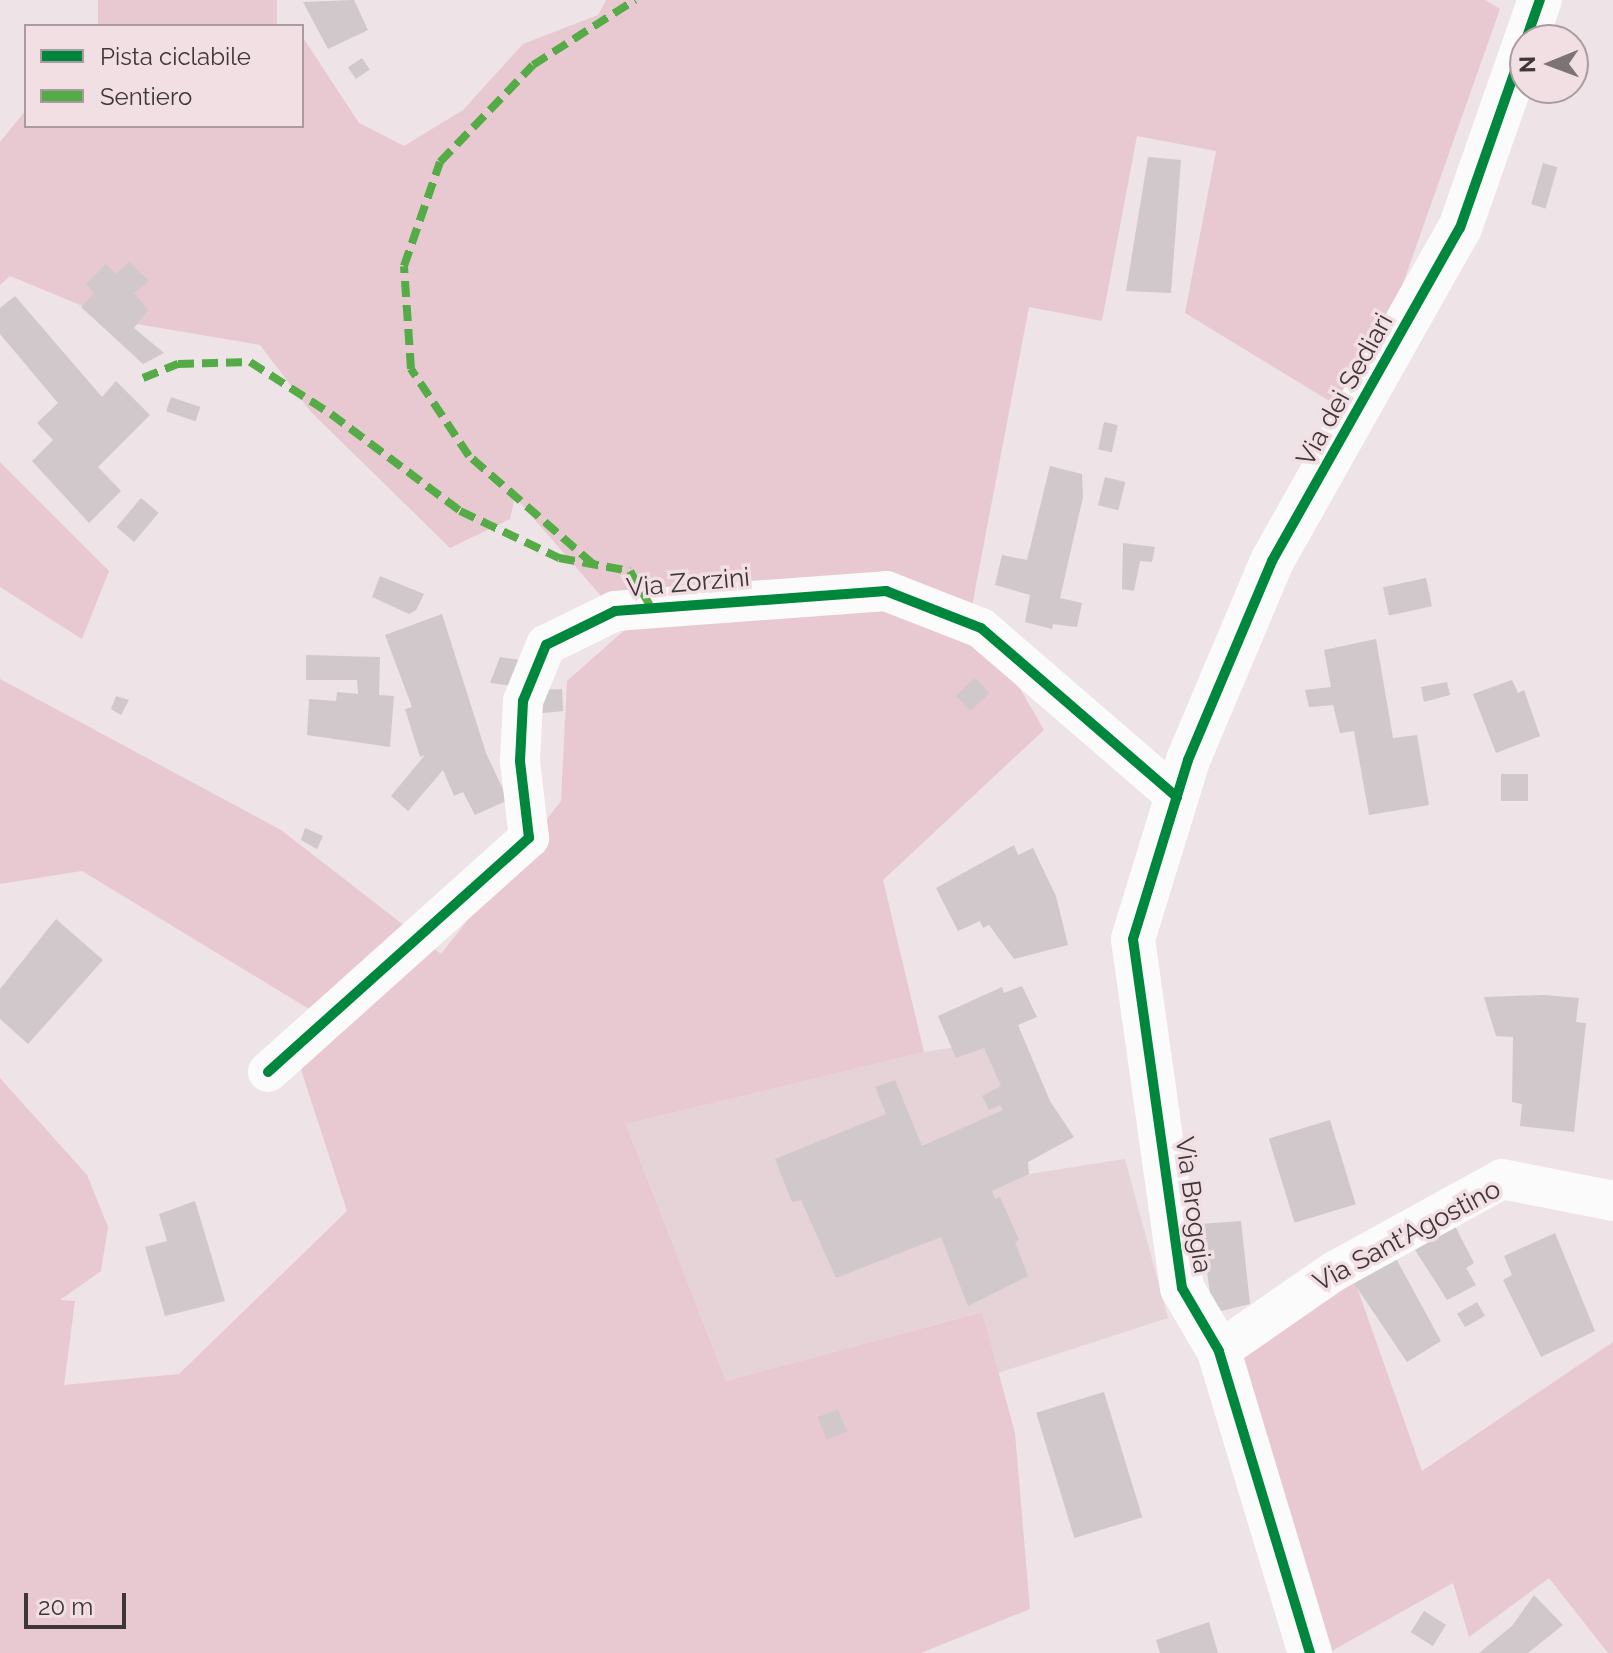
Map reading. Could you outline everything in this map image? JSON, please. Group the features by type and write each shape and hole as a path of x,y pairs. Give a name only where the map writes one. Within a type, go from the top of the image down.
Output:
{"street":[{"name":"Via dei Sediari","path":"1177,797 1272,561 1460,228 1540,0"},
{"name":"Via Zorzini","path":"268,1072 529,838 520,761 523,701 546,645 615,611 650,605 886,591 981,628 1177,797"},
{"name":"Via Broggia","path":"1177,797 1133,939 1182,1288 1219,1351 1310,1653"},
{"name":"Via Sant'Agostino","path":"1219,1351 1333,1272 1502,1179 1613,1201"}],"shaded area":[{"path":"98,0 277,0 277,24 98,24"},
{"path":"606,0 1485,0 1500,9 1401,289 1341,408 1185,313 1216,151 1137,136 1102,321 1029,307 972,606 1044,730 883,880 924,1052 626,1124 726,1381 982,1312 1015,1433 1030,1609 921,1653 0,1653 0,1078 87,1175 108,1227 101,1271 60,1300 75,1301 64,1385 179,1374 347,1211 293,1045 342,1029 82,871 0,884 0,679 281,830 441,954 561,801 567,681 628,627 515,497 510,519 450,548 311,412 260,345 119,321 10,276 0,285 0,142 24,112 24,128 304,128 304,39 359,123 404,146 463,110 523,44 598,15"},
{"path":"0,462 109,571 82,639 0,587"},
{"path":"997,1041 1029,1174 1125,1159 1168,1318 998,1373 981,1312 726,1381 626,1124 924,1052"},
{"path":"1348,1262 1422,1471 1613,1342 1613,1653 1608,1653 1549,1578 1469,1637 1453,1583 1328,1653 1215,1345"}],"building":[{"path":"354,0 368,30 328,49 303,2"},
{"path":"362,58 370,70 356,79 348,68"},
{"path":"1148,157 1181,160 1171,293 1126,291"},
{"path":"1543,163 1557,167 1546,208 1531,204"},
{"path":"129,262 149,281 134,293 148,310 134,328 164,353 143,364 81,307 94,293 86,284 106,264 116,274"},
{"path":"15,296 102,397 116,381 150,415 98,467 121,491 89,523 32,461 53,440 37,423 58,403 0,334 0,308"},
{"path":"171,397 200,407 195,421 166,411"},
{"path":"1104,422 1118,425 1112,452 1098,449"},
{"path":"1050,466 1082,474 1083,497 1060,598 1082,603 1077,627 1053,624 1052,629 1025,622 1030,595 995,585 1002,555 1027,560"},
{"path":"1105,477 1125,482 1118,510 1098,505"},
{"path":"141,498 159,513 134,542 117,527"},
{"path":"1123,543 1155,547 1152,562 1140,561 1134,591 1122,589"},
{"path":"380,576 424,594 416,610 409,614 372,597"},
{"path":"1426,578 1432,606 1389,616 1383,587"},
{"path":"442,614 486,753 508,800 475,815 463,792 454,796 443,770 408,811 391,796 425,755 420,757 405,709 412,707 385,635"},
{"path":"1376,639 1393,738 1417,735 1429,805 1369,815 1354,731 1340,733 1333,705 1309,707 1305,690 1331,687 1324,650"},
{"path":"306,655 380,657 379,695 394,696 390,747 307,735 309,699 336,701 337,692 358,694 357,680 306,680"},
{"path":"500,657 526,661 515,686 490,683"},
{"path":"975,678 989,693 970,711 956,696"},
{"path":"1512,680 1518,693 1524,690 1540,736 1496,753 1473,694"},
{"path":"1447,682 1450,695 1424,702 1421,687"},
{"path":"562,689 563,711 535,714 536,690"},
{"path":"116,696 129,700 121,715 111,709"},
{"path":"1501,774 1528,774 1528,801 1501,801"},
{"path":"305,828 323,836 317,849 301,840"},
{"path":"1014,845 1018,855 1033,848 1056,896 1068,945 1014,959 989,925 983,928 980,921 958,931 936,888"},
{"path":"56,919 103,960 28,1044 0,1019 0,989"},
{"path":"1022,986 1037,1017 1018,1025 1050,1101 1074,1137 1028,1162 1029,1174 992,1191 995,1199 1000,1197 1019,1240 1015,1242 1028,1276 968,1306 941,1237 836,1278 801,1200 792,1202 775,1159 886,1114 875,1087 895,1080 922,1146 1003,1110 1000,1105 989,1110 982,1096 1001,1086 984,1048 956,1058 938,1016 1002,987 1004,993"},
{"path":"1544,995 1579,998 1576,1022 1586,1023 1574,1132 1520,1126 1522,1104 1512,1102 1513,1037 1496,1036 1484,997"},
{"path":"1330,1120 1356,1204 1295,1223 1269,1139"},
{"path":"195,1201 225,1301 165,1316 145,1247 167,1241 159,1214"},
{"path":"1241,1221 1250,1304 1213,1313 1200,1224"},
{"path":"1455,1226 1474,1263 1466,1268 1476,1285 1447,1300 1410,1242"},
{"path":"1555,1233 1595,1331 1541,1357 1503,1280 1512,1275 1504,1256"},
{"path":"1387,1242 1441,1341 1407,1362 1343,1267"},
{"path":"1477,1302 1485,1316 1465,1327 1457,1314"},
{"path":"1104,1392 1142,1517 1074,1538 1036,1413"},
{"path":"838,1409 847,1431 827,1439 818,1417"},
{"path":"1534,1595 1563,1625 1528,1653 1479,1653 1512,1626"},
{"path":"1424,1611 1446,1625 1433,1646 1411,1632"},
{"path":"1209,1622 1218,1653 1160,1653 1156,1640"}],"marked path":[{"path":"593,564 469,456 411,369 404,266 440,162 533,65 635,0"},
{"path":"143,378 178,364 250,362 331,414 460,511 559,558 630,571 650,605"}],"cycle path":[{"path":"1310,1653 1219,1351 1182,1288 1133,939 1188,760 1272,561 1460,228 1540,0"},
{"path":"268,1072 529,838 520,761 523,701 546,645 615,611 886,591 981,628 1177,797"}]}
